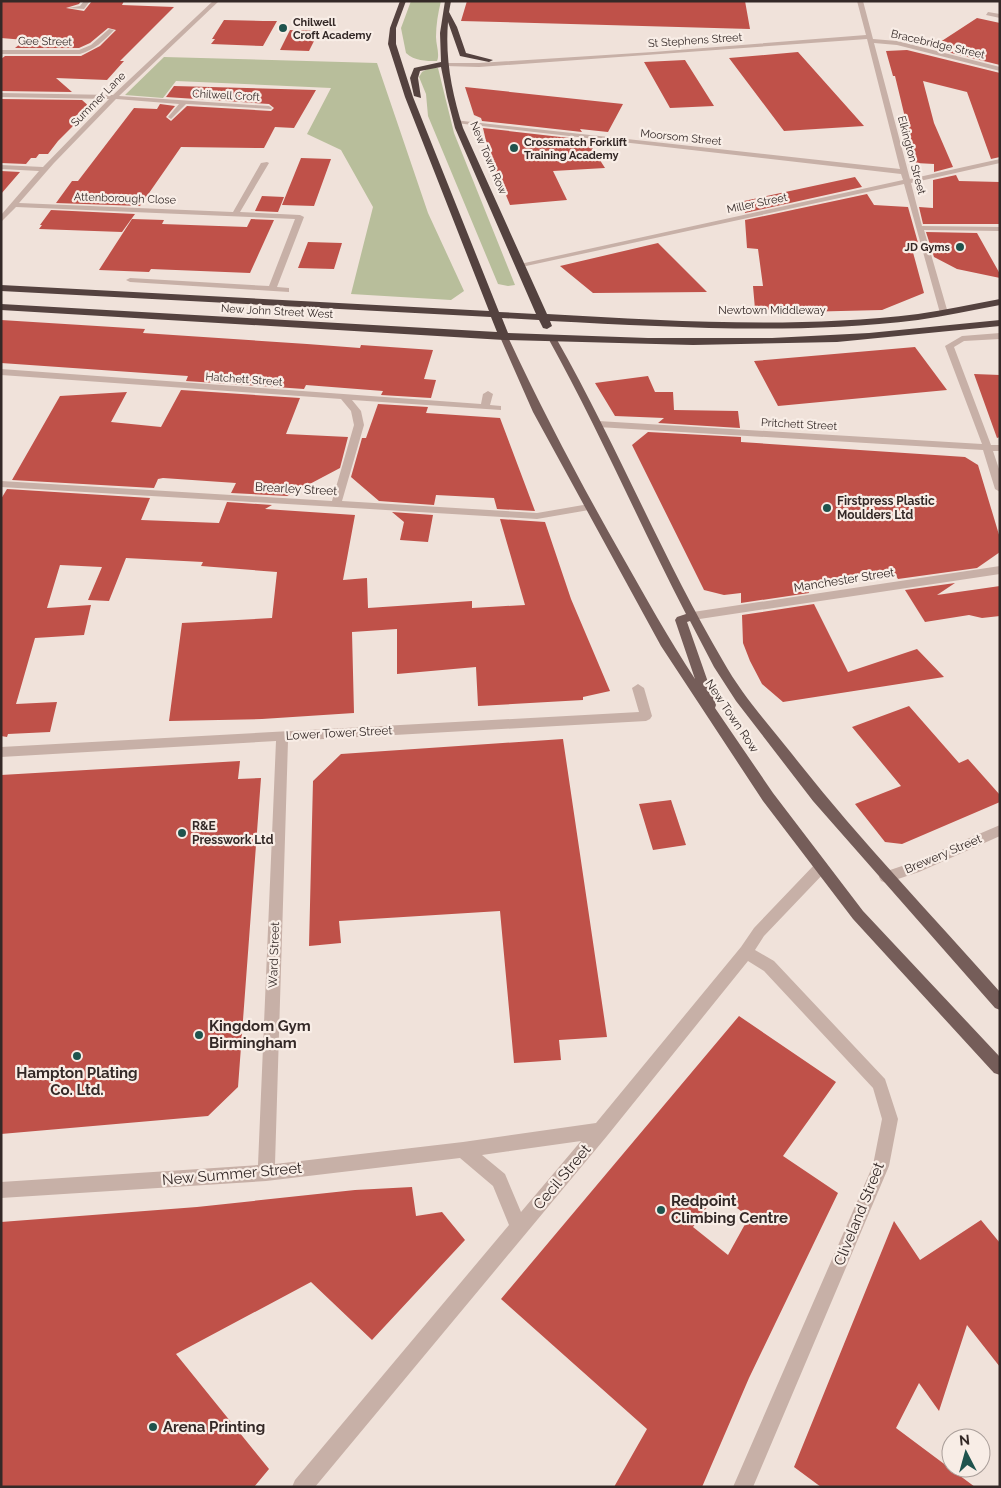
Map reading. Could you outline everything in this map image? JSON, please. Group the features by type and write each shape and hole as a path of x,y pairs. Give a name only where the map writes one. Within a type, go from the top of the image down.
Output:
{"highway":[{"path":"403,1 392,28 392,44 417,118 493,314 504,337"},
{"name":"New Town Row","path":"448,1 443,33 445,64 456,121 552,338"},
{"path":"446,12 454,27 463,54 489,60"},
{"path":"397,58 445,64"},
{"path":"417,118 419,101 414,78 417,70 445,64"},
{"name":"New John Street West","path":"1,288 544,317"},
{"name":"Newtown Middleway","path":"544,317 735,324 828,323 905,318 944,313 1000,302"},
{"name":"New John Street West","path":"1,308 504,337 552,338"},
{"path":"944,313 971,318 1000,317"},
{"path":"552,338 741,342 917,333 1000,323"}],"main road":[{"name":"New Town Row","path":"504,337 538,412 589,507 668,646 768,797 858,915 1000,1068"},
{"name":"New Town Row","path":"552,338 576,379 718,664 740,698 818,797 886,877 1000,1003"},
{"path":"693,616 681,620 712,712"}],"street":[{"path":"71,8 82,8 87,1"},
{"name":"Summer Lane","path":"1,220 112,97 216,1"},
{"name":"Elkington Street","path":"860,1 919,228 944,313"},
{"path":"988,14 1000,16"},
{"name":"Gee Street","path":"1,52 18,50 74,53 86,50 111,30"},
{"name":"St Stephens Street","path":"445,64 479,65 870,39"},
{"name":"Bracebridge Street","path":"870,39 897,43 1000,69"},
{"name":"St Stephens Street","path":"445,64 489,60 523,61"},
{"name":"Chilwell Croft","path":"1,95 112,97 269,108"},
{"name":"Chilwell Croft","path":"171,117 183,103"},
{"name":"Moorsom Street","path":"456,121 905,172"},
{"name":"Miller Street","path":"520,266 1000,161"},
{"path":"236,213 265,163"},
{"path":"1,167 46,168"},
{"name":"Attenborough Close","path":"13,205 300,217 272,289"},
{"path":"919,228 1000,229"},
{"path":"130,280 286,290"},
{"path":"1000,336 962,339 949,346 988,447 1000,489"},
{"name":"Hatchett Street","path":"1,372 498,408"},
{"path":"485,406 488,394"},
{"path":"336,504 359,425 356,411 345,398"},
{"name":"Pritchett Street","path":"598,424 1000,448"},
{"name":"Brearley Street","path":"1,484 537,516 589,507"},
{"name":"Manchester Street","path":"693,616 1000,570"},
{"name":"Lower Tower Street","path":"1,752 646,716 638,688"},
{"name":"Ward Street","path":"266,1174 282,736"},
{"name":"Brewery Street","path":"886,877 914,868 1000,830"},
{"name":"Cecil Street","path":"302,1487 601,1130 746,952 759,932 794,893 821,867"},
{"name":"Cliveland Street","path":"743,1487 881,1166 890,1119 879,1084 769,966 746,952"},
{"name":"New Summer Street","path":"1,1190 266,1174 463,1150 601,1130"},
{"path":"463,1150 499,1180 519,1228"}],"green space":[{"path":"411,1 441,1 436,28 437,61 424,61 409,56 406,53 401,28"},
{"path":"164,57 377,63 428,213 464,291 451,300 351,294 373,207 341,150 307,134 331,88 176,81 163,98 125,95"},
{"path":"429,68 438,68 454,133 515,285 498,284 428,116 426,94 419,77 422,72"}],"building":[{"path":"1,1 81,1 79,4 66,8 84,11 92,1 124,1 122,5 174,7 120,61 124,61 107,80 56,78 72,92 1,91 1,59 5,56 81,56 100,46 116,30 108,28 90,43 79,48 15,48 25,40 1,38"},
{"path":"467,1 745,1 750,29 461,21"},
{"path":"977,18 1000,23 1000,65 931,48"},
{"path":"224,20 277,21 263,46 211,44 215,39 212,39"},
{"path":"290,30 319,31 309,51 280,50"},
{"path":"907,50 1000,73 1000,157 991,159 967,92 923,81 934,123 953,167 934,172 934,164 916,163 895,76 893,76 886,51"},
{"path":"798,52 864,126 784,131 729,58"},
{"path":"685,60 714,106 670,108 644,62"},
{"path":"174,86 316,90 294,128 275,127 264,148 181,147 140,206 56,203 72,181 78,181 134,108 157,109 160,104 175,106 166,117 171,121 187,106 271,111 274,108 269,104 166,97"},
{"path":"465,87 623,104 608,132 580,129 582,132 482,121 481,118 474,115"},
{"path":"1,99 82,100 91,108 58,141 48,154 39,154 36,158 31,158 26,164 1,163"},
{"path":"483,128 587,140 605,168 553,171 567,200 510,205 489,154"},
{"path":"301,158 331,159 314,206 282,205"},
{"path":"1,171 20,172 1,194"},
{"path":"956,175 959,181 1000,182 1000,224 923,224 919,207 933,208 933,180"},
{"path":"855,177 862,187 745,213 744,201"},
{"path":"867,194 874,205 908,207 920,250 911,245 924,293 882,310 800,312 755,309 753,286 763,286 758,249 747,248 745,220"},
{"path":"262,196 284,197 278,212 255,211"},
{"path":"51,210 135,214 122,232 39,229"},
{"path":"132,219 164,220 162,224 247,227 251,219 274,220 250,273 151,269 149,272 99,270"},
{"name":"JD Gyms","path":"926,232 977,233 1000,274 1000,278 957,269 934,257"},
{"path":"308,242 342,243 334,269 298,268"},
{"path":"658,243 707,292 593,293 560,266"},
{"path":"1,320 145,329 143,333 360,348 361,345 433,350 424,379 436,380 431,398 381,395 383,391 306,385 304,389 186,381 188,376 1,363"},
{"path":"915,347 947,390 778,406 754,361"},
{"path":"974,374 1000,375 1000,437 997,438"},
{"path":"648,376 655,392 673,392 674,410 738,411 740,428 658,423 664,418 615,416 595,383"},
{"path":"181,390 300,398 286,434 348,437 340,468 287,496 231,493 236,483 163,478 158,479 154,488 12,480 60,396 127,392 111,422 161,427"},
{"path":"378,404 428,407 426,413 500,418 535,511 497,509 494,498 436,495 434,505 379,501 351,477 362,438 366,438"},
{"path":"648,432 741,437 741,442 965,457 978,465 1000,538 1000,552 977,568 898,579 893,571 804,583 809,593 741,603 741,593 724,595 704,590 632,445"},
{"path":"7,489 150,498 141,520 219,523 227,502 272,505 265,509 355,515 343,580 367,578 368,608 472,601 472,608 525,605 500,519 545,522 571,599 610,691 583,697 583,700 478,706 476,667 397,674 397,629 352,632 354,713 262,719 169,721 182,623 272,618 277,572 201,566 203,562 126,558 109,601 88,600 102,567 60,565 47,608 91,605 84,635 35,638 16,704 57,702 50,732 1,736 1,499"},
{"path":"392,512 433,515 428,542 400,540 404,522"},
{"path":"955,583 937,595 1000,586 1000,616 982,618 969,615 925,622 905,590"},
{"path":"814,604 848,672 917,649 944,677 783,702 762,684 750,661 743,643 742,615"},
{"path":"909,706 959,763 968,759 1000,795 1000,802 902,844 885,842 855,804 901,786 852,727"},
{"path":"563,739 607,1037 559,1040 561,1060 514,1063 500,911 339,921 341,943 309,946 313,781 341,754"},
{"path":"240,761 238,779 261,778 238,1087 208,1116 1,1134 1,775"},
{"path":"671,800 686,845 653,850 639,804"},
{"path":"739,1016 836,1082 783,1156 838,1193 749,1378 702,1487 614,1487 647,1429 501,1299","holes":["717,1193 749,1217 728,1255 693,1227"]},
{"path":"412,1187 416,1216 442,1212 465,1240 372,1340 311,1282 176,1354 269,1469 254,1487 1,1487 1,1222 197,1207 355,1190"},
{"path":"981,1220 1000,1243 1000,1367 967,1325 939,1411 919,1383 896,1428 941,1462 941,1478 963,1478 975,1487 821,1487 794,1467 894,1221 920,1260"}],"place":[{"name":"Chilwell Croft Academy","path":"283,28"},
{"name":"Crossmatch Forklift Training Academy","path":"514,148"},
{"name":"JD Gyms","path":"960,247"},
{"name":"Firstpress Plastic Moulders Ltd","path":"827,508"},
{"name":"R&E Presswork Ltd","path":"182,833"},
{"name":"Kingdom Gym Birmingham","path":"199,1035"},
{"name":"Hampton Plating Co. Ltd.","path":"77,1056"},
{"name":"Redpoint Climbing Centre","path":"661,1210"},
{"name":"Arena Printing","path":"153,1427"}]}
